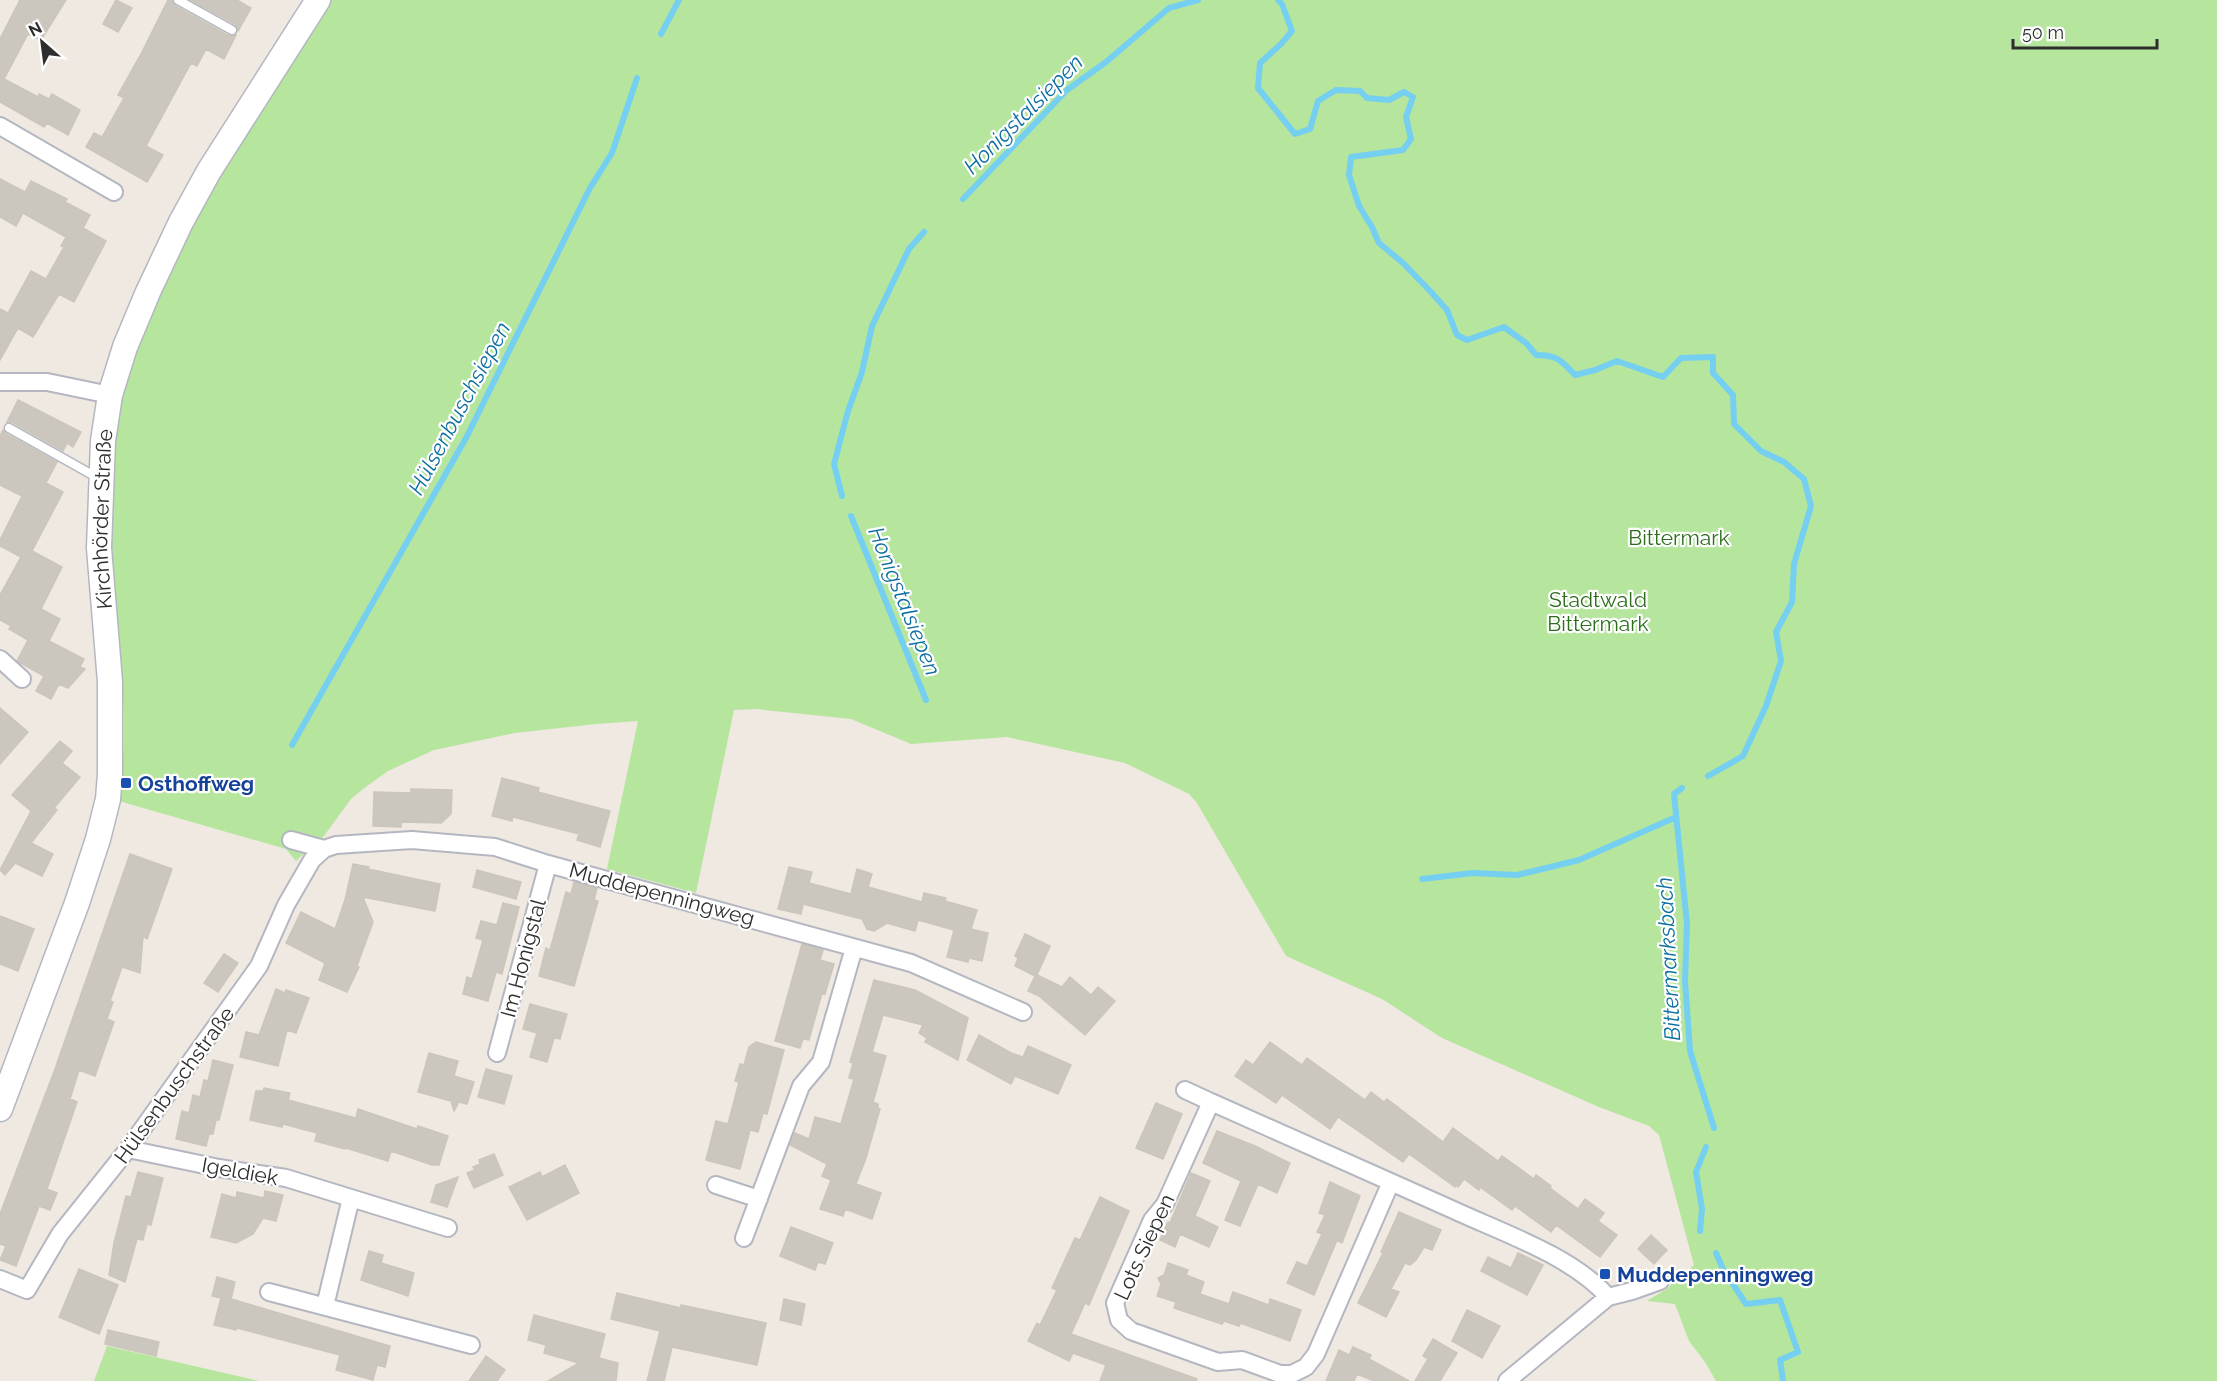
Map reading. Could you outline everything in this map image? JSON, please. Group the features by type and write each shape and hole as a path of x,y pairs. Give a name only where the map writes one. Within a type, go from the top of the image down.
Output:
{"main road":[{"name":"Kirchhörder Straße","path":"0,1109 77,903 98,839 108,799 111,726 108,634 99,548 103,441 110,395 125,347 148,292 182,222 209,171 318,0"}],"street":[{"path":"0,126 114,192"},
{"path":"0,382 47,382 110,395"},
{"path":"0,659 22,680"},
{"name":"Muddepenningweg","path":"291,840 324,849 336,845 412,840 495,847 548,864 911,963 1023,1012"},
{"name":"Hülsenbuschstraße","path":"0,1280 27,1290 60,1234 128,1149 259,966 286,905 312,860 324,849"},
{"name":"Im Honigstal","path":"497,1053 548,864"},
{"path":"744,1238 801,1086 821,1062 854,948"},
{"path":"1185,1090 1549,1254 1597,1284 1608,1297"},
{"name":"Lots Siepen","path":"1211,1102 1165,1204 1152,1220 1115,1303 1119,1320 1131,1331 1218,1362 1242,1360 1280,1374 1292,1374 1306,1367 1316,1354 1391,1182"},
{"name":"Igeldiek","path":"128,1149 219,1168 286,1178 448,1228"},
{"path":"716,1185 759,1199"},
{"path":"324,1306 351,1198"},
{"path":"1507,1381 1608,1297 1660,1281"},
{"path":"269,1292 471,1345"}],"lane":[{"path":"178,0 232,30"},
{"path":"9,428 101,480"}],"green space":[{"name":"Stadtwald Bittermark","path":"329,0 2217,0 2217,1381 1716,1381 1689,1341 1675,1304 1647,1301 1665,1290 1694,1265 1659,1135 1649,1126 1599,1107 1442,1038 1382,999 1286,956 1197,803 1189,794 1125,763 1007,737 911,744 851,719 756,709 734,710 696,893 607,869 638,721 515,733 434,750 388,771 363,789 351,799 321,840 319,839 296,861 286,849 119,801 124,746 124,711 114,600 108,493 113,421 128,369 164,284 233,149"},
{"path":"107,1346 259,1381 94,1381"}],"building":[{"path":"20,0 66,0 41,40 28,34 4,79 38,97 39,94 49,99 52,94 80,110 68,135 47,123 44,127 0,102 0,39"},
{"path":"116,0 132,8 118,32 103,24"},
{"path":"168,0 172,0 175,6 229,36 236,35 224,59 206,49 197,66 191,63 146,146 163,155 147,182 86,147 94,133 102,137 124,98 118,95"},
{"path":"191,0 237,0 251,8 238,31 235,24"},
{"path":"0,179 25,192 31,181 67,199 65,202 90,215 83,228 106,241 74,302 59,294 33,337 18,328 0,360 0,309 8,313 31,271 46,279 64,247 61,246 66,237 23,213 16,226 0,217"},
{"path":"18,400 81,432 73,447 67,443 63,451 12,422 7,422"},
{"path":"3,430 6,434 57,462 46,483 63,492 32,551 62,567 41,609 60,619 49,641 84,659 80,667 85,669 68,688 59,684 51,699 36,691 44,676 17,661 28,640 9,629 11,626 0,620 0,595 21,557 0,546 0,540 22,496 0,485 0,436"},
{"path":"0,708 28,732 0,764"},
{"path":"60,741 72,751 62,763 80,777 54,808 57,810 31,843 53,854 42,876 15,863 5,875 0,870 31,811 12,795"},
{"path":"502,778 539,788 538,792 610,811 600,847 577,840 579,834 513,817 512,821 492,816"},
{"path":"411,789 452,790 451,814 441,823 401,822 401,827 373,826 374,792 411,793"},
{"path":"130,854 172,869 147,939 143,936 140,973 122,967 110,1001 113,1002 107,1019 114,1022 95,1076 79,1070 70,1099 77,1102 47,1189 57,1193 50,1210 39,1206 16,1266 0,1260 6,1246 0,1244 0,1214 55,1069"},
{"path":"353,864 440,884 435,911 363,897 373,922 357,966 359,967 347,992 319,980 325,963 286,943 301,912 335,929 345,900"},
{"path":"789,867 812,872 809,883 851,894 857,869 872,874 868,887 922,902 924,893 946,898 945,901 977,910 971,929 988,933 982,961 969,958 968,962 947,957 954,930 918,920 915,931 887,923 874,931 867,929 862,919 803,904 801,914 778,909"},
{"path":"477,870 521,882 516,899 473,887"},
{"path":"574,882 597,888 594,900 598,901 574,986 539,976 546,948 550,950 566,892 571,894"},
{"path":"503,903 519,907 502,974 496,972 488,1001 463,994 467,977 472,979 483,940 476,938 481,921 497,925"},
{"path":"0,916 34,929 18,971 0,964"},
{"path":"1025,934 1050,946 1037,975 1062,987 1070,977 1091,995 1098,987 1115,1001 1085,1035 1039,996 1028,991 1035,976 1015,966 1018,958 1015,956"},
{"path":"802,944 823,950 820,960 834,964 825,994 822,993 809,1040 803,1039 800,1048 775,1041"},
{"path":"224,954 238,963 218,992 204,983"},
{"path":"874,980 915,990 968,1018 958,1060 925,1042 927,1038 919,1033 923,1025 883,1015 872,1052 886,1056 873,1102 878,1104 880,1109 856,1184 881,1193 872,1219 845,1209 843,1216 820,1209 831,1180 822,1176 827,1164 790,1145 795,1133 809,1139 815,1117 841,1124 854,1079 849,1078 853,1063 850,1062"},
{"path":"276,989 309,998 296,1033 287,1030 278,1066 240,1057 246,1032 259,1035"},
{"path":"530,1004 567,1014 560,1039 554,1038 547,1062 530,1057 537,1033 523,1029"},
{"path":"979,1035 1023,1057 1028,1046 1071,1065 1058,1094 1015,1076 1011,1084 967,1060"},
{"path":"756,1042 784,1050 767,1114 763,1113 758,1132 750,1130 740,1169 706,1160 716,1121 728,1124 739,1082 735,1081 740,1064 744,1065 749,1047"},
{"path":"1270,1042 1302,1065 1307,1058 1365,1100 1371,1092 1384,1102 1387,1099 1443,1142 1453,1128 1498,1161 1502,1156 1534,1179 1536,1175 1578,1209 1585,1199 1604,1213 1598,1221 1617,1235 1600,1257 1556,1225 1551,1232 1515,1206 1512,1210 1480,1187 1479,1190 1464,1179 1458,1187 1456,1185 1455,1187 1409,1154 1403,1162 1338,1117 1330,1129 1282,1095 1276,1103 1235,1076 1246,1060 1253,1065"},
{"path":"429,1053 458,1061 454,1076 474,1082 467,1104 459,1102 454,1111 451,1101 418,1092"},
{"path":"213,1060 233,1065 219,1120 216,1120 213,1134 209,1134 206,1146 176,1139 182,1111 189,1113 193,1095 200,1097 204,1080 208,1081"},
{"path":"486,1069 512,1076 504,1104 478,1097"},
{"path":"264,1088 290,1093 288,1100 356,1118 358,1109 417,1129 418,1126 448,1136 439,1165 432,1165 391,1151 388,1161 315,1141 317,1133 283,1124 282,1127 250,1120 256,1091 263,1091"},
{"path":"1156,1103 1182,1114 1163,1159 1136,1148"},
{"path":"1217,1131 1290,1163 1277,1193 1258,1184 1240,1226 1225,1220 1241,1181 1203,1163"},
{"path":"494,1154 503,1175 474,1188 467,1173 475,1170 473,1167 480,1164 479,1160"},
{"path":"565,1165 579,1193 527,1220 509,1187 540,1172 542,1177"},
{"path":"138,1172 163,1178 151,1225 147,1224 143,1240 137,1239 125,1282 109,1275 114,1243 126,1196 131,1197"},
{"path":"1191,1173 1210,1181 1195,1216 1218,1227 1209,1247 1180,1234 1175,1247 1160,1240 1168,1222 1170,1223"},
{"path":"458,1177 447,1207 431,1202 436,1185"},
{"path":"1330,1182 1360,1196 1342,1243 1337,1240 1314,1295 1287,1283 1297,1262 1307,1266 1322,1234 1317,1232 1325,1215 1319,1213"},
{"path":"265,1191 283,1195 276,1221 263,1218 253,1234 236,1243 211,1237 222,1194 236,1198 237,1192 264,1198"},
{"path":"1100,1197 1129,1211 1089,1305 1085,1303 1071,1334 1197,1379 1196,1381 1100,1381 1106,1365 1073,1353 1069,1361 1028,1341 1037,1323 1040,1325 1057,1290 1052,1288 1075,1238 1080,1240"},
{"path":"1399,1212 1441,1230 1432,1250 1424,1247 1416,1260 1410,1265 1405,1263 1391,1289 1399,1292 1386,1317 1358,1303 1383,1253 1381,1252"},
{"path":"791,1227 833,1243 825,1264 818,1262 815,1270 780,1256"},
{"path":"1651,1235 1667,1250 1654,1264 1638,1249"},
{"path":"369,1251 383,1255 381,1263 414,1273 408,1296 361,1280"},
{"path":"1518,1253 1543,1265 1527,1295 1481,1271 1488,1257 1511,1268"},
{"path":"1168,1263 1188,1270 1186,1275 1204,1282 1200,1294 1229,1304 1233,1292 1269,1305 1270,1299 1301,1310 1290,1341 1240,1323 1239,1326 1224,1321 1222,1324 1174,1308 1176,1302 1157,1296 1161,1284 1158,1278 1164,1275"},
{"path":"79,1269 118,1285 99,1334 59,1317"},
{"path":"217,1277 235,1282 231,1299 390,1346 385,1367 377,1365 373,1380 336,1370 340,1355 237,1328 236,1330 214,1325 221,1298 212,1296"},
{"path":"617,1293 681,1308 681,1305 766,1323 757,1365 672,1347 664,1381 647,1381 660,1331 611,1319"},
{"path":"784,1299 805,1304 801,1325 780,1320"},
{"path":"1467,1310 1500,1326 1482,1358 1452,1341"},
{"path":"534,1315 605,1334 599,1358 618,1363 616,1381 548,1381 579,1363 544,1353 546,1345 528,1340"},
{"path":"108,1330 159,1342 156,1356 105,1344"},
{"path":"1433,1339 1457,1353 1440,1381 1415,1381 1428,1359 1423,1356"},
{"path":"1353,1347 1371,1355 1369,1359 1409,1381 1374,1381 1357,1374 1354,1381 1326,1381 1339,1350 1349,1355"},
{"path":"486,1356 505,1370 497,1381 469,1381"}],"waterway":[{"name":"Hülsenbuschsiepen","path":"661,34 679,0"},
{"name":"Honigstalsiepen","path":"963,199 1067,90 1106,62 1169,8 1198,0"},
{"name":"Bittermarksbach","path":"1278,0 1282,4 1292,31 1260,63 1258,88 1295,134 1310,129 1318,101 1336,90 1360,91 1367,98 1389,100 1404,92 1413,97 1406,117 1411,139 1403,150 1351,157 1349,175 1359,206 1379,243 1403,263 1447,310 1457,335 1467,340 1504,327 1526,343 1536,355 1558,359 1575,375 1617,361 1663,377 1681,358 1713,357 1713,373 1733,395 1734,424 1761,451 1784,462 1804,479 1811,506 1794,564 1792,602 1776,632 1781,661 1766,706 1743,756 1708,776"},
{"name":"Hülsenbuschsiepen","path":"292,745 466,438 590,188 612,153 637,78"},
{"name":"Honigstalsiepen","path":"842,496 834,464 848,411 862,372 872,326 909,249 924,232"},
{"name":"Honigstalsiepen","path":"851,516 926,700"},
{"name":"Bittermarksbach","path":"1682,788 1674,794 1687,924 1685,981 1690,1051 1714,1128"},
{"path":"1422,879 1473,873 1517,875 1579,860 1676,817"},
{"name":"Bittermarksbach","path":"1700,1231 1702,1209 1696,1172 1706,1147"},
{"name":"Bittermarksbach","path":"1716,1253 1723,1269 1746,1304 1780,1300 1798,1352 1780,1360 1783,1381"}],"place":[{"name":"Osthoffweg","path":"126,783"},
{"name":"Muddepenningweg","path":"1605,1274"}],"park label":[{"name":"Bittermark","path":"1679,537"}]}
